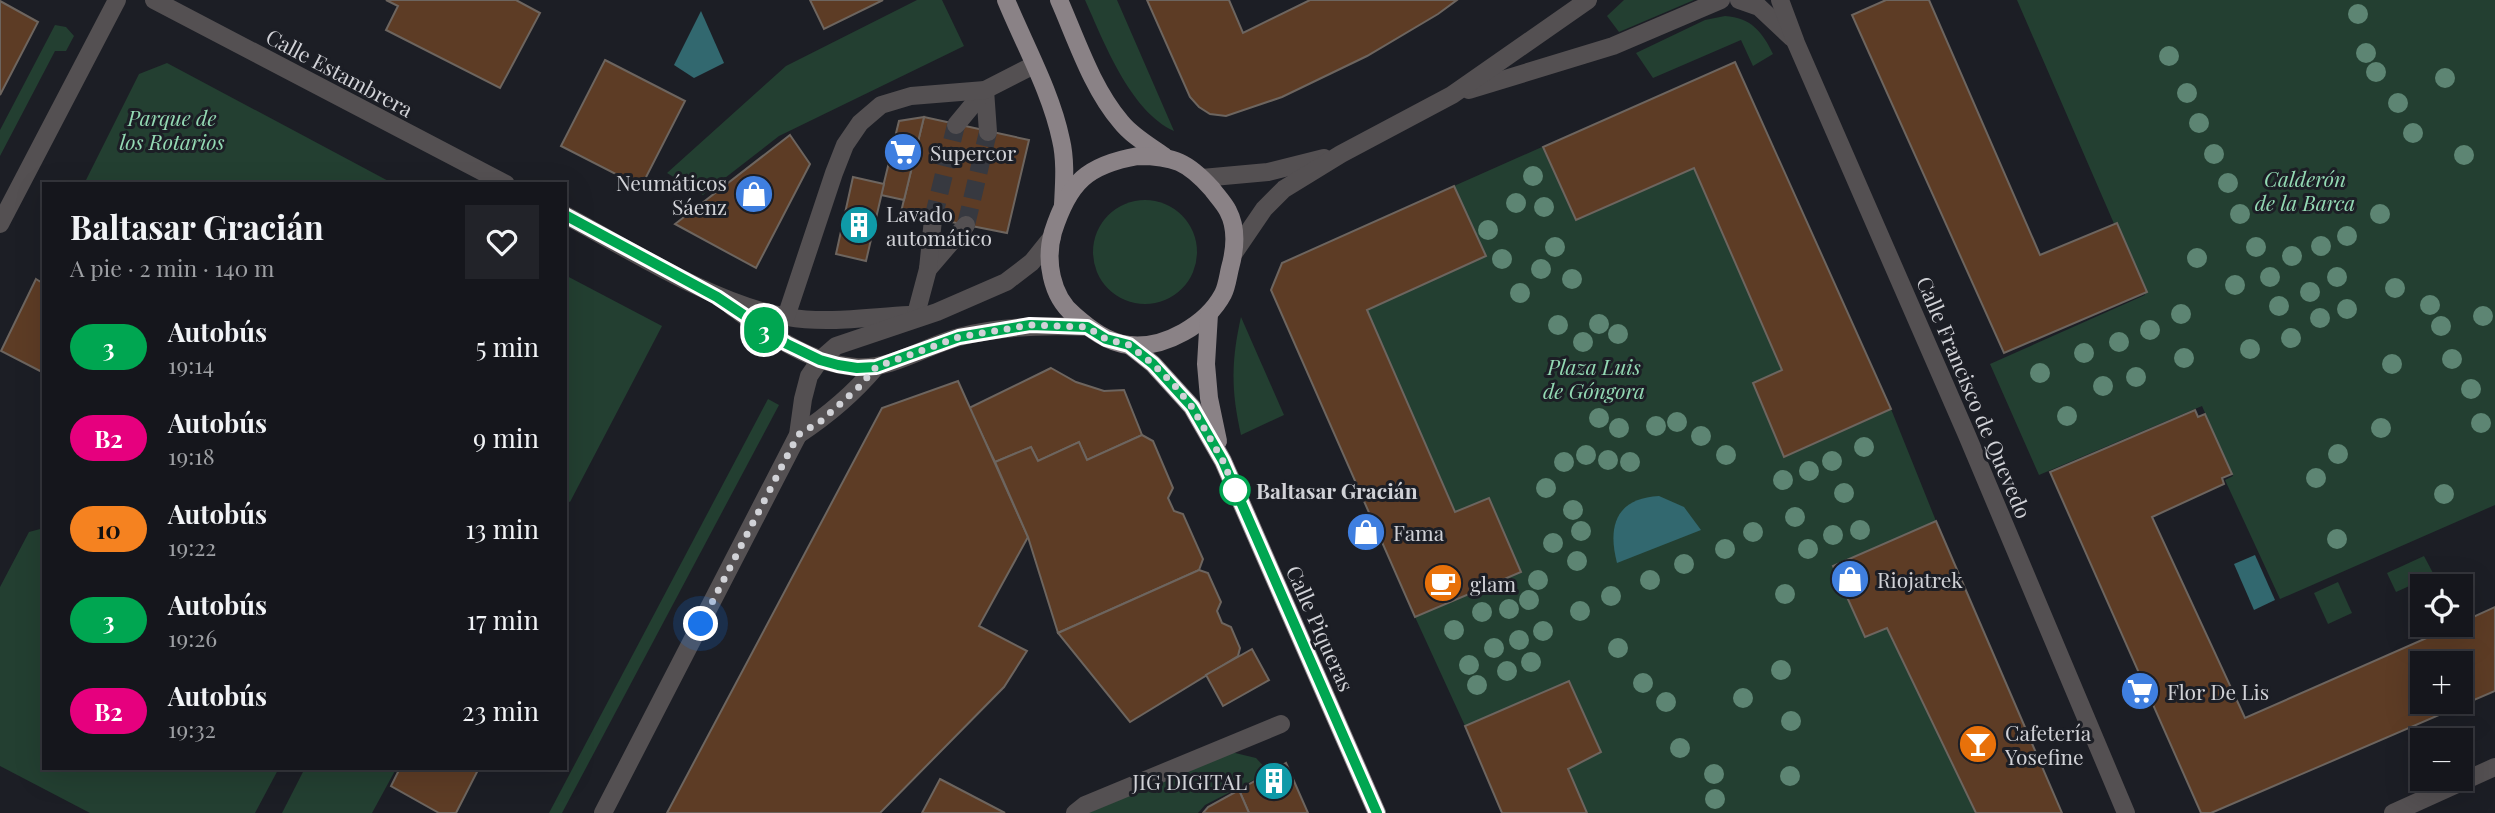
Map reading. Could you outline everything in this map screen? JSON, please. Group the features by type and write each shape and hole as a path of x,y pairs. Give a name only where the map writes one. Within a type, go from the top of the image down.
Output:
{"main road":[{"path":"1006,0 1048,96 1062,141 1063,205"},
{"path":"1059,0 1089,70 1106,101 1122,124 1164,156"},
{"path":"1138,156 1164,156 1185,163 1202,178 1228,212 1233,229 1234,253 1224,292 1209,314 1167,340 1145,345 1129,345 1106,339 1087,327 1067,309 1055,289 1049,261 1052,237 1063,205 1080,180 1099,166 1138,156"},
{"name":"Calle Piqueras","path":"1209,314 1206,364 1209,398 1223,461"},
{"name":"Calle Piqueras","path":"1129,345 1153,364 1192,407 1223,461 1377,813"}],"street":[{"path":"0,224 117,0"},
{"name":"Calle Estambrera","path":"154,0 502,182"},
{"path":"1234,253 1264,209 1284,189 1341,154 1452,95 1588,0"},
{"path":"1452,95 1612,46 1721,0"},
{"path":"1739,0 1759,6 1796,43"},
{"name":"Calle Francisco de Quevedo","path":"1780,0 1796,43 1966,433 2126,813"},
{"path":"786,317 834,173 845,145 860,123 881,105 911,96 985,90 1034,65"},
{"path":"956,125 985,90"},
{"path":"985,90 988,132"},
{"path":"1202,178 1268,172 1341,154"},
{"path":"567,216 717,297 787,344 820,360 857,368 876,367 959,337 1030,325 1087,327"},
{"path":"916,314 928,269 933,219"},
{"path":"928,269 966,225"},
{"path":"603,813 798,435 809,376 820,360 836,346 937,312 1006,282 1032,262 1052,237"},
{"path":"717,297 786,317 819,321 937,312"},
{"path":"787,344 801,359 809,376"},
{"path":"798,435 821,421 859,387 876,367"},
{"path":"1075,813 1085,805 1281,724"},
{"path":"2393,813 2495,768"}],"green space":[{"path":"917,0 942,0 964,46 779,136 703,195 667,173 786,66"},
{"path":"1085,0 1117,0 1174,131 1144,108 1132,92 1110,55"},
{"path":"1624,0 1694,0 1619,32 1607,16"},
{"name":"Calderón de la Barca","path":"2017,0 2495,0 2495,505 2280,599 2225,480 2233,476 2202,406 2039,475 1990,364 2145,295"},
{"path":"1734,17 1755,27 1773,54 1753,66 1741,40 1653,78 1636,53 1705,20"},
{"path":"55,25 66,27 74,36 66,51 55,51 0,156 0,130"},
{"name":"Parque de los Rotarios","path":"167,63 390,182 85,182 139,74"},
{"name":"Plaza Luis de Góngora","path":"1542,147 1576,219 1694,168 1782,370 1753,383 1784,457 1891,409 1936,521 1833,566 1865,636 1887,628 1976,813 1587,813 1568,769 1601,752 1570,681 1465,726 1415,617 1521,572 1489,498 1455,512 1367,310 1486,256 1454,186"},
{"path":"1145,200 1165,204 1182,215 1193,232 1197,252 1193,272 1182,289 1165,300 1145,304 1125,300 1108,289 1097,272 1093,252 1097,232 1108,215 1125,204"},
{"path":"567,276 662,326 570,502 567,501"},
{"path":"1241,317 1284,415 1241,435 1235,404 1234,376 1235,348"},
{"path":"768,399 779,405 562,813 549,813"},
{"path":"42,529 42,770 278,770 255,813 90,813 0,766 0,587 29,532"},
{"path":"2424,556 2433,574 2410,574 2410,586 2396,592 2387,573"},
{"path":"2338,582 2352,613 2328,624 2314,593"},
{"path":"1231,752 1256,758 1269,772 1205,805 1198,813 1088,813"},
{"path":"304,770 395,770 372,813 282,813"}],"water":[{"path":"701,11 724,63 694,78 674,65"},
{"path":"1659,496 1684,507 1701,530 1617,563 1613,537 1618,516 1633,502"},
{"path":"2255,555 2275,600 2254,610 2234,564"}],"building":[{"path":"386,0 516,0 540,13 500,88 386,30 398,6"},
{"path":"810,0 883,0 824,29"},
{"path":"1147,0 1229,0 1243,33 1310,0 1457,0 1367,56 1282,97 1226,116 1210,114 1190,97"},
{"path":"1886,0 1929,0 2040,255 2117,223 2147,292 2004,353 1852,15"},
{"path":"0,1 38,22 0,95"},
{"path":"605,60 685,101 641,187 561,146"},
{"path":"1735,62 1891,409 1784,457 1753,383 1782,370 1694,168 1576,220 1543,147"},
{"path":"924,117 1029,140 1007,233 901,212"},
{"name":"Supercor","path":"924,117 904,200 881,195 899,121"},
{"name":"Neumáticos Sáenz","path":"790,135 810,164 756,268 675,224"},
{"name":"Lavado automático","path":"853,177 884,184 866,261 836,254"},
{"path":"1454,186 1486,256 1367,310 1455,512 1489,498 1521,572 1415,617 1271,290 1282,263"},
{"path":"36,279 42,283 42,372 1,351"},
{"path":"1051,368 1076,382 1104,391 1124,390 1142,435 1087,460 1079,442 1038,461 1031,447 995,462 969,408"},
{"path":"958,381 1028,537 979,626 1027,651 1004,687 880,813 667,813 882,408"},
{"path":"2195,410 2198,417 2205,414 2232,474 2222,478 2224,484 2152,517 2245,718 2429,637 2473,637 2473,617 2495,607 2495,691 2473,700 2473,651 2410,651 2410,714 2441,714 2211,813 2201,813 2050,472"},
{"path":"1142,435 1153,441 1173,488 1168,498 1174,511 1183,514 1203,559 1199,570 1058,633 1028,537 995,462 1031,447 1038,461 1079,442 1087,460"},
{"path":"1936,521 2062,813 1976,813 1887,628 1865,637 1833,566"},
{"path":"1199,570 1208,573 1221,602 1217,611 1222,623 1231,627 1240,648 1238,656 1130,722 1058,633"},
{"path":"1252,649 1269,680 1223,706 1206,675"},
{"path":"1569,681 1601,752 1568,769 1587,813 1502,813 1465,726"},
{"name":"JIG DIGITAL","path":"1286,763 1308,813 1249,813 1239,790"},
{"path":"399,770 478,770 456,813 439,813 391,786"},
{"path":"940,779 1005,813 922,813"},
{"path":"1239,790 1249,813 1203,813 1208,807"}],"tunnel":[{"path":"933,219 956,125"},
{"path":"966,225 988,132"}],"bus line":[{"name":"3","path":"567,216 717,297 787,344 820,360 838,365 876,367 959,337 1030,325 1087,327 1106,339 1129,345 1175,386 1192,407 1223,461 1377,813"}],"place":[{"name":"Supercor","path":"903,152"},
{"name":"Neumáticos Sáenz","path":"754,194"},
{"name":"Lavado automático","path":"859,225"},
{"name":"Baltasar Gracián","path":"1235,490"},
{"name":"Fama","path":"1366,532"},
{"name":"Riojatrek","path":"1850,579"},
{"name":"glam","path":"1443,583"},
{"name":"Flor De Lis","path":"2140,691"},
{"name":"Cafetería Yosefine","path":"1978,744"},
{"name":"JIG DIGITAL","path":"1274,781"}],"route":[{"path":"701,624 798,435 821,421 859,387 876,367 959,337 1030,325 1087,327 1106,339 1129,345 1153,364 1192,407 1223,461 1235,490"}]}
